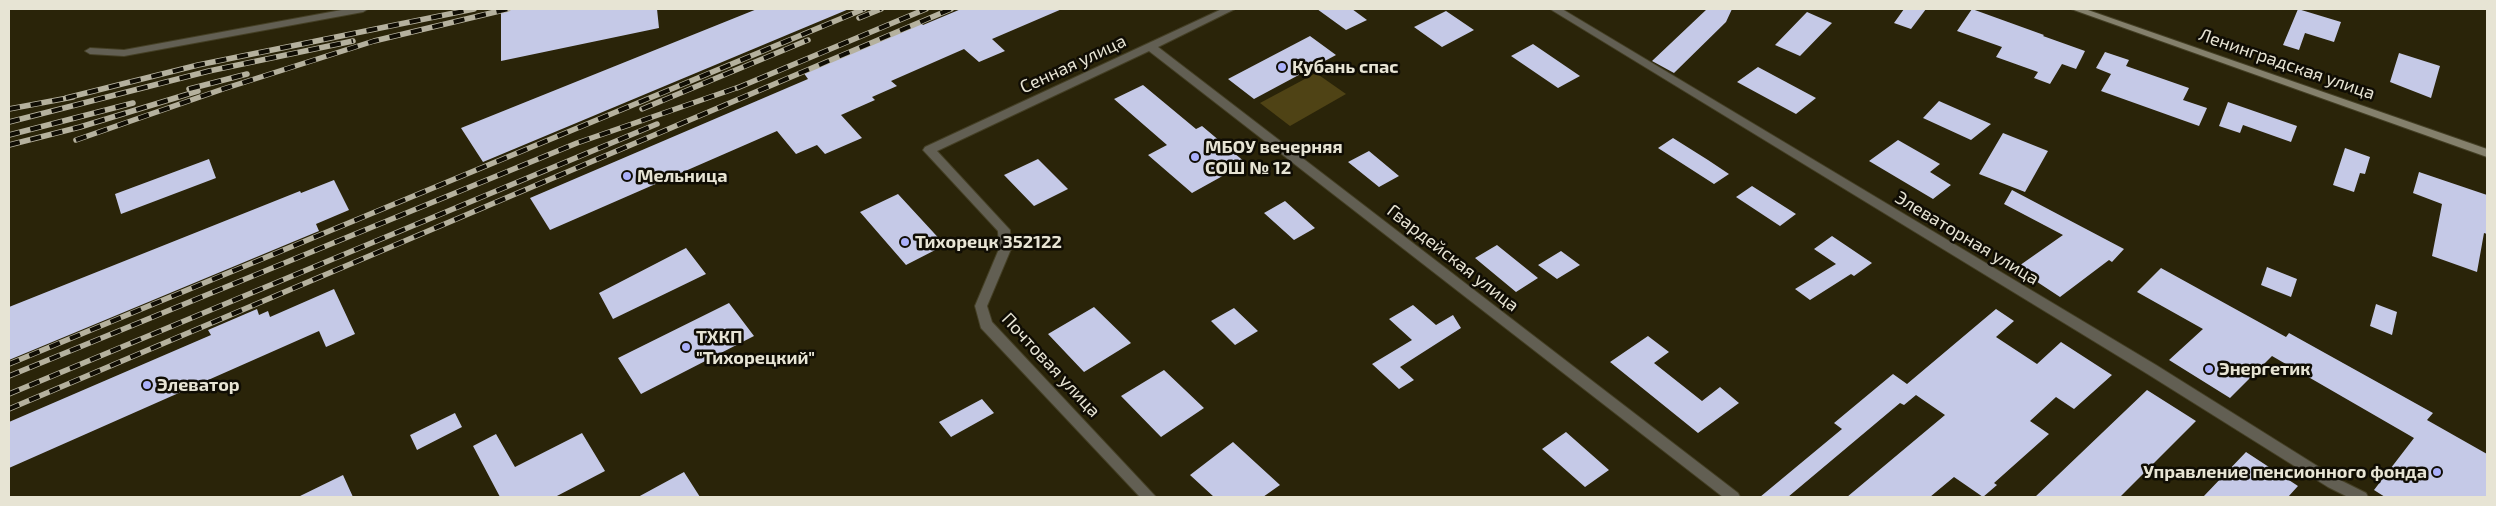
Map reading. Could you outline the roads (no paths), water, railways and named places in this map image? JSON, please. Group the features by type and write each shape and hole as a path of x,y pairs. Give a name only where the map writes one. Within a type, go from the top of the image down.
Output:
{"street":[{"path":"90,51 124,52 363,9"},
{"name":"Сенная улица","path":"929,150 1230,9"},
{"name":"Элеваторная улица","path":"1555,9 2151,369 2333,483 2361,497"},
{"name":"Ленинградская улица","path":"2076,9 2487,153"},
{"name":"Гвардейская улица","path":"1151,47 1732,497"},
{"name":"Почтовая улица","path":"929,150 1004,230 1004,249 981,306 986,324 1149,497"}],"railway":[{"path":"66,98 198,65 474,9"},
{"path":"76,140 223,89 374,41 508,9"},
{"path":"9,364 864,9"},
{"path":"859,18 881,9"},
{"path":"741,86 926,9"},
{"path":"9,409 951,9"},
{"path":"642,109 808,40"},
{"path":"9,122 209,71 353,41"},
{"path":"189,89 247,74"},
{"path":"9,376 577,143 741,86"},
{"path":"737,88 741,86"},
{"path":"9,145 80,127 198,91"},
{"path":"9,109 73,97"},
{"path":"9,135 133,103"},
{"path":"9,394 657,124"}],"place":[{"name":"Кубань спас","path":"1282,67"},
{"name":"МБОУ вечерняя СОШ № 12","path":"1195,157"},
{"name":"Мельница","path":"627,176"},
{"name":"Тихорецк 352122","path":"905,242"},
{"name":"ТХКП \"Тихорецкий\"","path":"686,347"},
{"name":"Энергетик","path":"2209,369"},
{"name":"Элеватор","path":"147,385"},
{"name":"Управление пенсионного фонда","path":"2437,472"}]}
